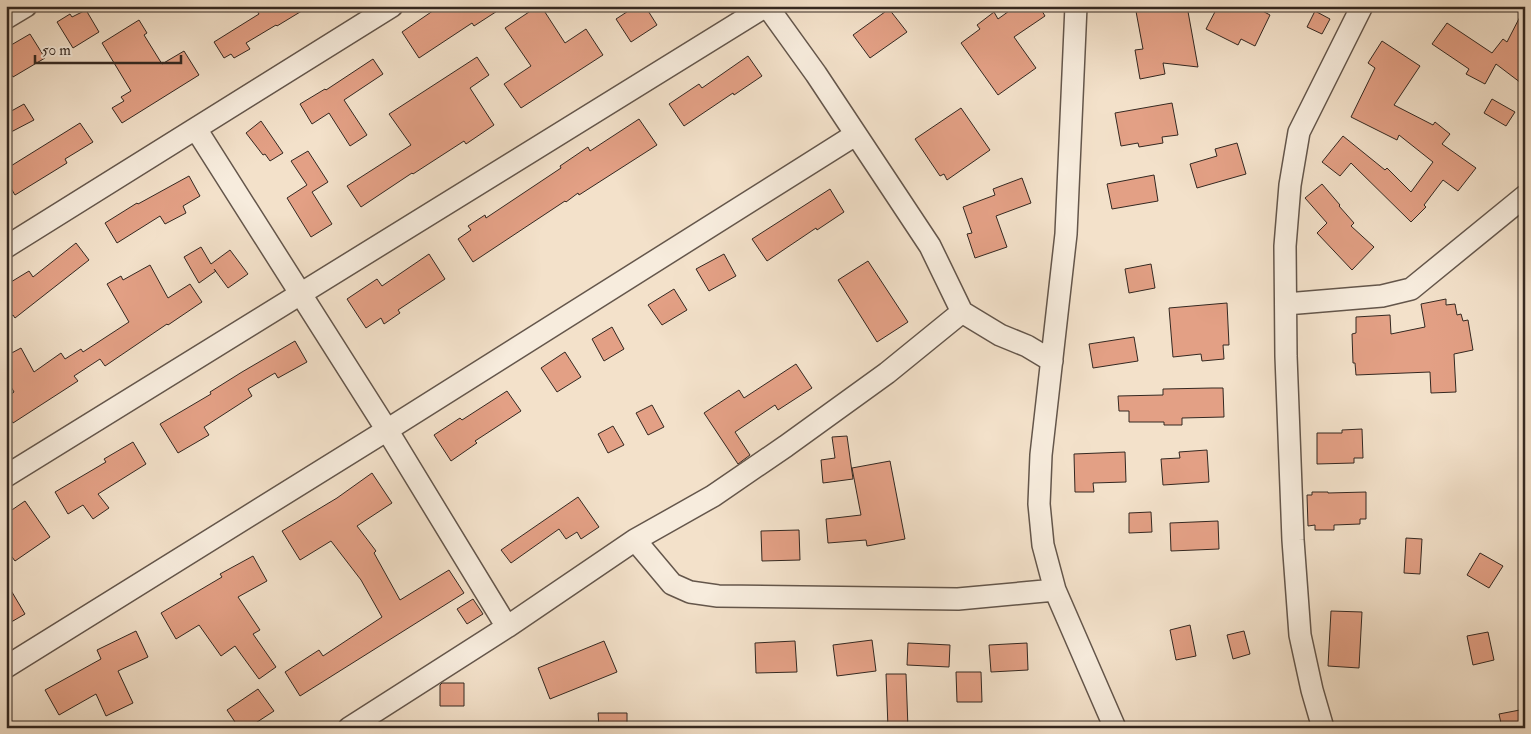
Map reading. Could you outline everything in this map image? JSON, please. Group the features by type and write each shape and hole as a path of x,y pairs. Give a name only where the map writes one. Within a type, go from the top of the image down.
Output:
{"street":[{"path":"6,18 26,6"},
{"path":"6,247 392,6"},
{"path":"6,476 766,6 816,74 930,246 962,312 1000,335 1027,346 1052,361"},
{"path":"1076,6 1066,234 1041,455 1039,504 1043,545 1055,590 1115,728"},
{"path":"1323,728 1312,690 1300,635 1293,540 1286,356 1285,246 1290,186 1299,132 1362,6"},
{"path":"196,129 387,430 507,627"},
{"path":"6,666 387,430 855,135"},
{"path":"1286,304 1382,296 1411,289 1525,196"},
{"path":"349,728 507,627 635,540 713,496 786,446 887,372 962,312"},
{"path":"635,540 672,584 690,592 718,596 958,599 1055,590"}],"building":[{"path":"254,6 310,6 246,43 250,49 234,58 231,54 224,58 214,42 259,14"},
{"path":"440,6 505,6 474,26 472,23 419,58 402,32"},
{"path":"538,6 541,6 565,43 586,29 603,55 521,108 504,84 531,66 505,28"},
{"path":"636,6 645,6 657,25 631,42 616,19"},
{"path":"1016,6 1039,6 1045,16 1014,37 1036,68 998,95 961,43 980,29 977,25 994,12 998,19"},
{"path":"1135,6 1187,6 1198,67 1163,63 1165,74 1140,79 1135,50 1143,49"},
{"path":"1218,6 1253,6 1270,15 1255,46 1241,39 1238,45 1206,29"},
{"path":"1525,7 1525,86 1496,64 1485,84 1466,74 1469,69 1432,44 1447,23 1492,53 1503,39 1507,42"},
{"path":"889,9 907,32 870,58 853,35"},
{"path":"86,10 99,32 73,48 57,22 70,14 72,17"},
{"path":"1315,11 1330,19 1322,34 1307,27"},
{"path":"139,20 147,33 144,35 162,64 184,51 199,75 122,123 112,108 124,101 121,97 131,91 102,43"},
{"path":"30,34 45,58 13,77 6,66 6,48"},
{"path":"1382,41 1420,66 1394,105 1433,125 1435,122 1450,134 1442,144 1476,168 1458,191 1443,180 1424,205 1426,207 1411,222 1351,163 1340,176 1322,162 1343,136 1385,170 1387,168 1411,192 1433,162 1399,135 1397,140 1351,117 1375,68 1368,63"},
{"path":"748,56 762,76 684,126 669,104 699,84 702,88"},
{"path":"477,57 489,75 470,88 494,125 466,144 464,141 412,173 361,207 347,186 411,145 389,114"},
{"path":"373,59 383,74 344,100 367,135 350,146 329,113 312,124 300,104 326,90"},
{"path":"1492,99 1515,112 1506,126 1484,113"},
{"path":"1172,103 1178,135 1162,137 1163,143 1139,147 1138,143 1121,146 1115,113"},
{"path":"24,104 34,120 11,132 6,124 6,114"},
{"path":"961,108 990,150 947,180 944,174 940,176 915,139"},
{"path":"639,119 657,145 579,195 578,193 565,201 473,262 458,239 471,230 468,226 485,215 486,218 561,168 560,166 588,147 590,151"},
{"path":"261,121 283,153 270,161 246,133"},
{"path":"80,123 93,142 65,159 67,163 15,195 6,180 6,169"},
{"path":"1237,143 1246,174 1197,188 1190,164 1217,156 1215,149"},
{"path":"308,151 328,182 312,192 332,224 311,237 287,198 307,185 291,161"},
{"path":"1154,175 1158,201 1112,209 1107,184"},
{"path":"189,176 200,196 183,206 186,213 165,224 160,216 117,243 105,223 137,203"},
{"path":"1022,178 1031,203 996,216 1007,247 975,258 967,234 972,233 963,207 995,195 993,189"},
{"path":"1322,184 1354,223 1351,226 1374,247 1352,270 1317,233 1327,223 1305,198"},
{"path":"830,189 844,212 817,230 816,228 767,261 752,239"},
{"path":"76,243 89,260 15,318 13,315 6,319 6,285 29,271 33,277"},
{"path":"201,247 211,264 230,250 248,274 228,288 216,271 199,283 184,257"},
{"path":"429,254 445,279 398,310 400,313 384,324 381,318 366,328 347,299 377,279 382,286"},
{"path":"724,254 736,276 709,291 696,269"},
{"path":"868,261 908,322 877,342 838,280"},
{"path":"1151,264 1155,288 1129,293 1125,269"},
{"path":"150,265 168,298 190,284 202,302 105,366 100,359 74,376 78,381 13,423 6,412 6,398 14,392 6,378 6,356 21,348 34,372 61,353 65,359 81,349 83,352 129,322 107,284 121,276 123,280"},
{"path":"674,289 687,310 662,325 648,305"},
{"path":"1446,299 1446,305 1455,304 1457,315 1461,314 1463,321 1468,320 1473,350 1454,354 1456,392 1431,393 1430,372 1356,375 1355,363 1353,363 1352,334 1356,333 1356,317 1390,315 1391,334 1425,327 1421,304"},
{"path":"1227,303 1229,345 1223,345 1224,359 1202,361 1201,354 1173,357 1169,308"},
{"path":"612,327 624,349 604,361 592,339"},
{"path":"1134,337 1138,361 1093,368 1089,344"},
{"path":"295,341 307,362 278,378 275,373 248,389 252,396 204,427 209,435 178,453 160,424"},
{"path":"565,352 581,377 557,392 541,368"},
{"path":"796,364 812,388 778,410 775,405 735,432 750,455 738,464 704,413 739,390 744,398"},
{"path":"1223,388 1224,417 1182,418 1182,425 1164,425 1164,422 1129,422 1129,411 1119,411 1118,396 1163,395 1163,389"},
{"path":"507,391 521,411 475,441 477,443 451,461 434,435 460,418 462,420"},
{"path":"652,405 664,427 648,435 636,413"},
{"path":"613,426 624,445 608,453 598,434"},
{"path":"1362,429 1363,458 1354,458 1354,463 1317,464 1317,433 1342,433 1342,430"},
{"path":"847,436 853,479 823,483 821,460 835,458 832,437"},
{"path":"133,442 146,464 98,494 109,508 93,519 83,505 68,514 55,492 106,462 104,459"},
{"path":"1207,450 1209,482 1163,485 1161,459 1180,458 1179,452"},
{"path":"1125,452 1126,482 1093,483 1094,492 1075,492 1074,454"},
{"path":"890,461 905,539 867,546 866,540 828,543 826,519 861,515 852,468"},
{"path":"372,473 392,503 357,526 376,551 374,553 400,600 449,570 464,593 300,696 285,672 319,650 323,656 382,617 361,580 331,541 300,560 282,531 337,498"},
{"path":"1312,492 1366,492 1366,519 1360,519 1360,524 1334,525 1334,530 1315,530 1315,525 1308,526 1307,495 1312,495"},
{"path":"578,497 599,527 581,539 577,532 566,539 559,529 511,563 501,550"},
{"path":"25,501 50,537 15,561 6,549 6,514"},
{"path":"1151,512 1152,532 1129,533 1129,513"},
{"path":"1218,521 1219,549 1171,551 1170,523"},
{"path":"799,530 800,560 762,561 761,531"},
{"path":"1406,538 1422,539 1420,574 1404,573"},
{"path":"1480,553 1503,566 1489,588 1467,575"},
{"path":"253,556 267,581 238,597 260,630 253,634 276,667 259,679 235,646 221,656 199,625 176,639 161,613 222,577 220,574"},
{"path":"6,582 25,614 6,625"},
{"path":"473,599 483,614 467,624 457,609"},
{"path":"1331,611 1362,612 1359,668 1328,666"},
{"path":"1190,625 1196,656 1176,660 1170,630"},
{"path":"136,631 148,657 118,671 133,703 106,716 96,694 59,715 45,690 101,659 97,650"},
{"path":"1244,631 1250,654 1233,659 1227,635"},
{"path":"1488,632 1494,660 1473,665 1467,636"},
{"path":"872,640 876,671 837,676 833,645"},
{"path":"604,641 617,672 550,699 538,668"},
{"path":"795,641 797,672 756,673 755,643"},
{"path":"908,643 950,645 949,667 907,665"},
{"path":"1027,643 1028,670 991,672 989,645"},
{"path":"956,672 981,672 982,702 957,702"},
{"path":"886,674 906,674 908,728 888,728"},
{"path":"442,683 464,683 464,706 440,706 440,685"},
{"path":"258,689 274,711 248,728 239,728 227,710"},
{"path":"1525,709 1525,728 1502,728 1499,714"},
{"path":"598,713 627,713 627,728 599,728"}]}
